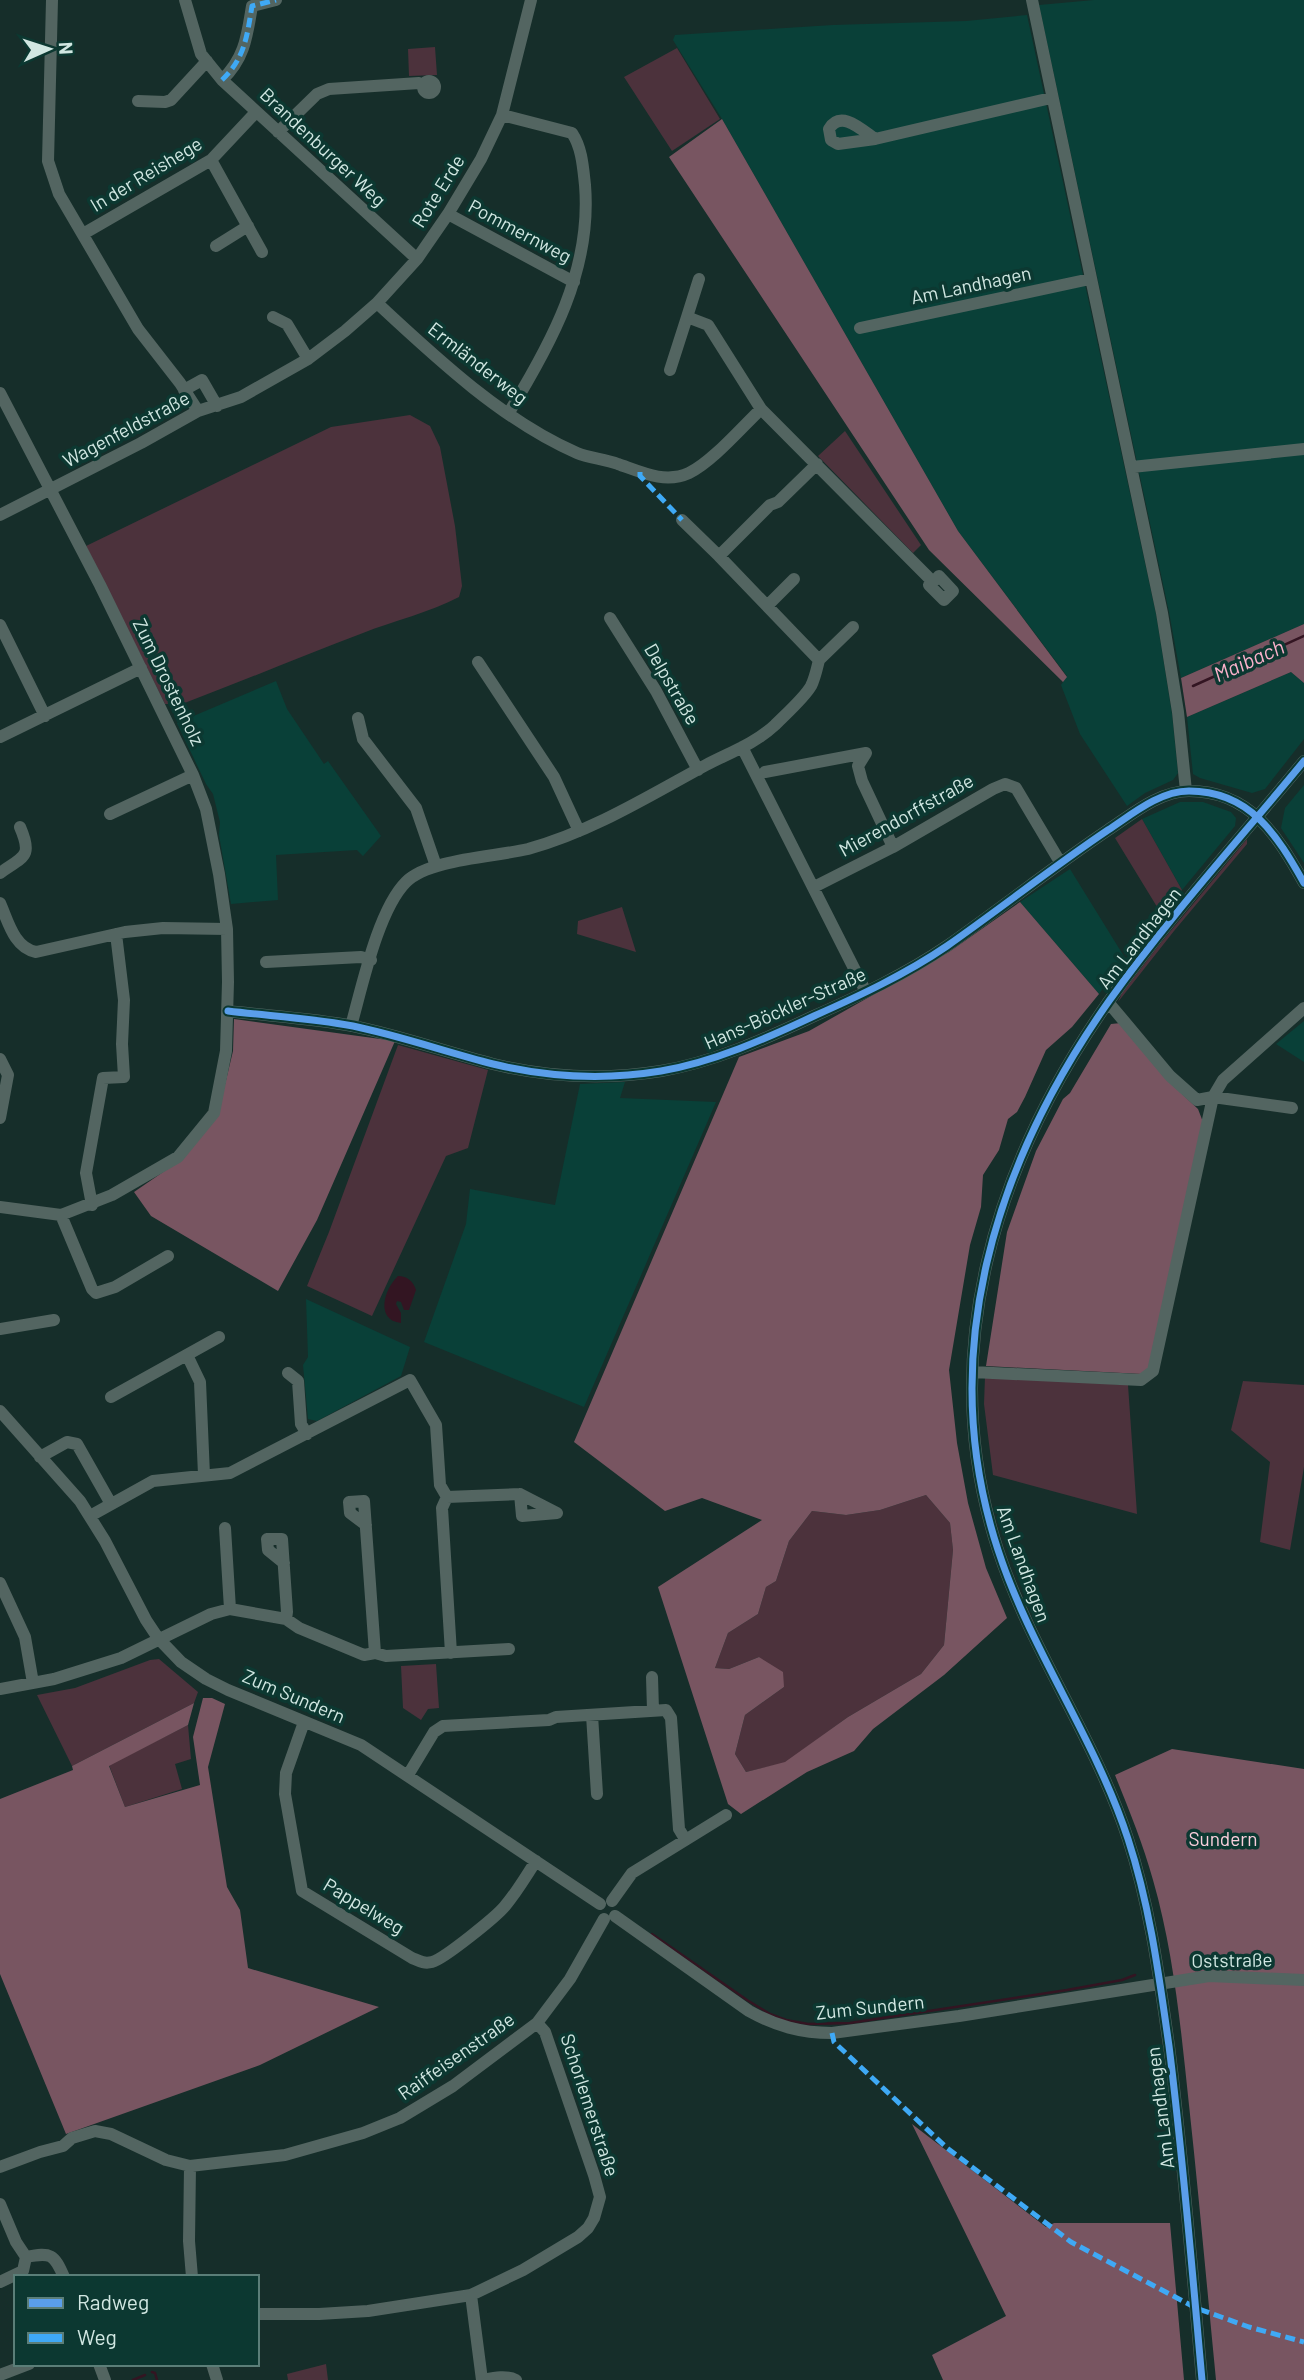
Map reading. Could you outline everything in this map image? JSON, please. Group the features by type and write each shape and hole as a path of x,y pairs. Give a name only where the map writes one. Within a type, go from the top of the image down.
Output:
{"street":[{"name":"In der Reishege","path":"52,0 48,161 59,194 138,329 198,411"},
{"name":"Brandenburger Weg","path":"186,0 201,54 222,80 417,259"},
{"path":"222,80 234,69 241,56 256,2 276,0"},
{"name":"Rote Erde","path":"308,359 377,303 417,259 448,214 481,159 502,114 531,0"},
{"path":"1032,0 1132,467 1173,675 1186,790 1210,793 1234,801 1259,816 1281,844 1304,883"},
{"path":"138,101 171,100 206,61"},
{"path":"278,132 317,94 329,89 419,83 423,85"},
{"path":"875,139 1051,98"},
{"name":"In der Reishege","path":"83,234 211,160 256,111"},
{"path":"502,114 572,133 577,141 583,166 585,226 574,282 564,312 545,352 508,414"},
{"path":"211,160 262,252"},
{"name":"Pommernweg","path":"448,214 574,282"},
{"path":"216,246 247,226"},
{"path":"670,370 699,279"},
{"name":"Am Landhagen","path":"860,328 1090,279"},
{"name":"Ermländerweg","path":"377,303 429,352 508,414 578,453 654,477 672,478 689,473 761,409"},
{"path":"273,317 287,324 308,359"},
{"path":"687,317 708,326 761,409 933,582"},
{"name":"Wagenfeldstraße","path":"0,515 198,411 241,397 308,359"},
{"path":"184,390 202,380 217,406"},
{"name":"Zum Drostenholz","path":"0,393 193,775 206,809 227,929 226,1051 214,1113 178,1157 92,1205 61,1215"},
{"path":"1132,467 1304,450"},
{"path":"719,556 817,464"},
{"path":"682,520 819,660"},
{"path":"767,606 794,579"},
{"name":"Delpstraße","path":"610,618 656,691 698,770"},
{"path":"0,625 45,716"},
{"path":"351,1026 382,925 404,883 436,866 528,848 579,831 648,798 742,747 773,727 811,686 819,660 853,627"},
{"path":"478,662 554,777 579,831"},
{"path":"0,737 141,668"},
{"path":"358,718 363,740 416,808 436,866"},
{"path":"742,747 866,992"},
{"path":"765,772 866,753 858,766 862,781 894,847"},
{"name":"Am Landhagen","path":"1202,2380 1176,2102 1151,1924 1127,1835 1094,1757 1030,1631 998,1549 977,1459 972,1409 973,1372 980,1289 995,1227 1023,1149 1058,1084 1108,1002 1304,761"},
{"path":"110,814 193,775"},
{"name":"Mierendorffstraße","path":"814,887 894,847 1005,784 1016,789 1060,862"},
{"name":"Hans-Böckler-Straße","path":"228,1011 351,1026 492,1063 547,1074 607,1076 657,1072 700,1062 790,1027 866,992 945,947 1060,862 1148,804 1186,790"},
{"path":"0,873 27,850 20,827"},
{"path":"0,903 18,942 28,951 45,951 116,934 163,928 227,929"},
{"path":"92,1205 86,1173 103,1078 124,1077 124,1000 116,934"},
{"path":"266,962 361,957 371,960"},
{"path":"1108,1002 1170,1076 1197,1100 1213,1097 1292,1108"},
{"path":"973,1372 1141,1380 1153,1371 1213,1097 1223,1080 1304,1008"},
{"path":"0,1059 8,1075 0,1118"},
{"path":"0,1207 61,1215 96,1293 115,1287 168,1256"},
{"path":"0,1329 54,1320"},
{"path":"111,1397 219,1337"},
{"path":"187,1355 200,1382 204,1475"},
{"path":"288,1373 298,1381 302,1424 307,1434"},
{"path":"90,1516 153,1481 230,1473 410,1380 436,1425 440,1485 447,1497"},
{"name":"Zum Sundern","path":"0,1412 66,1483 90,1516 158,1639 181,1662 206,1679 361,1745 536,1861 606,1902"},
{"path":"40,1457 67,1442 77,1444 111,1504"},
{"path":"447,1497 520,1494"},
{"path":"447,1497 442,1508 451,1653"},
{"path":"366,1525 375,1653"},
{"path":"225,1528 230,1609"},
{"path":"284,1563 286,1619"},
{"path":"0,1583 26,1637 33,1683"},
{"path":"0,1689 54,1679 121,1658 211,1614 230,1609 286,1619 299,1628 364,1655 509,1649"},
{"path":"652,1677 653,1710"},
{"path":"408,1775 434,1732 443,1726 666,1710 671,1718 679,1829 685,1839"},
{"path":"592,1715 597,1794"},
{"name":"Pappelweg","path":"304,1721 286,1773 285,1794 302,1891 412,1958 422,1962 439,1959 504,1907 536,1861"},
{"path":"610,1918 618,1911 617,1905 606,1902 632,1873 726,1815"},
{"name":"Zum Sundern","path":"610,1918 749,2011 770,2023 794,2031 832,2033 1160,1984"},
{"name":"Raiffeisenstraße","path":"0,2167 63,2146 72,2138 95,2131 111,2134 166,2160 190,2166 285,2155 363,2133 400,2118 453,2086 537,2023 610,1918"},
{"name":"Oststraße","path":"1160,1984 1209,1976 1304,1980"},
{"name":"Schorlemerstraße","path":"259,2314 368,2311 471,2295 523,2270 578,2237 588,2228 600,2197 545,2032 537,2023"},
{"path":"190,2166 189,2241 192,2275"},
{"path":"0,2204 16,2242 26,2257 23,2272 16,2275"},
{"path":"26,2257 51,2255 63,2275"},
{"path":"471,2295 482,2380 497,2377 516,2380"},
{"path":"0,2375 24,2366"}],"shaded area":[{"path":"1094,0 1304,0 1304,624 1181,678 1039,5"},
{"path":"1027,15 1156,614 1172,714 1178,773 1173,780 1145,793 1127,806 1080,734 1061,685 1067,676 958,531 722,119 673,40 675,35 833,25 966,21"},
{"path":"435,47 437,75 409,76 408,49"},
{"path":"677,48 720,119 672,151 624,77"},
{"path":"410,415 430,426 440,447 455,526 462,586 459,597 182,704 165,704 86,546 331,427"},
{"path":"845,431 921,545 913,553 818,456"},
{"path":"1291,672 1304,683 1304,739 1265,789 1252,793 1193,774 1187,717"},
{"path":"276,681 287,709 324,764 328,761 381,836 363,856 357,850 276,855 278,900 231,904 219,835 220,822 213,794 177,723"},
{"path":"1304,785 1304,863 1281,828 1285,808"},
{"path":"1180,802 1203,802 1231,812 1236,818 1235,826 1182,890 1142,819"},
{"path":"1142,819 1182,890 1162,915 1115,838"},
{"path":"1247,839 1247,844 1118,1002 1159,945"},
{"path":"1070,869 1125,958 1099,994 1020,902"},
{"path":"622,907 636,952 577,934 578,921"},
{"path":"1304,1021 1304,1062 1276,1044"},
{"path":"398,1045 488,1070 468,1148 446,1156 372,1316 307,1286"},
{"path":"625,1082 620,1098 716,1102 584,1407 424,1342 466,1224 470,1189 555,1205 580,1084"},
{"path":"398,1276 409,1280 416,1290 409,1310 404,1310 401,1302 397,1301 401,1323 388,1316 384,1303 389,1288"},
{"path":"306,1299 410,1347 401,1376 317,1421 308,1419 303,1365 308,1357"},
{"path":"985,1377 1128,1385 1137,1514 993,1475 984,1404"},
{"path":"1243,1381 1304,1385 1304,1467 1290,1550 1260,1542 1270,1462 1231,1430"},
{"path":"926,1495 950,1523 953,1550 944,1645 921,1674 848,1717 785,1763 746,1772 735,1754 745,1715 784,1687 759,1657 729,1669 715,1668 728,1633 758,1614 766,1587 776,1581 789,1541 812,1511 846,1515 880,1510"},
{"path":"159,1659 198,1692 194,1703 72,1766 37,1695 75,1688"},
{"path":"436,1664 439,1708 428,1709 421,1720 403,1708 401,1666"},
{"path":"188,1725 191,1759 175,1764 182,1789 125,1807 109,1765"},
{"path":"326,2364 328,2380 288,2380 287,2374"}],"green space":[{"path":"722,119 958,531 1067,677 1063,682 929,550 669,157"},
{"path":"1304,624 1304,683 1291,672 1187,717 1181,678"},
{"path":"1020,902 1099,994 1072,1027 1046,1050 1017,1112 1008,1119 999,1150 983,1175 981,1207 970,1245 949,1370 957,1443 968,1503 986,1568 1007,1618 944,1675 873,1729 854,1751 807,1772 741,1814 728,1804 658,1587 762,1520 702,1498 665,1511 574,1442 739,1057 809,1031 949,952","holes":["926,1495 950,1523 953,1550 944,1645 921,1674 848,1717 785,1762 746,1772 735,1754 745,1715 784,1687 783,1672 759,1657 729,1669 715,1668 728,1633 758,1614 766,1587 776,1581 789,1541 812,1511 846,1515 880,1510"]},
{"path":"234,1019 395,1041 317,1220 278,1291 151,1216 134,1192 182,1159 218,1114 233,1051"},
{"path":"1121,1023 1165,1078 1198,1109 1203,1122 1149,1368 1142,1374 986,1366 1007,1232 1036,1151 1063,1099 1070,1093 1111,1024"},
{"path":"203,1698 212,1698 225,1704 208,1767 227,1887 240,1910 248,1968 379,2007 260,2065 66,2134 0,1974 0,1799 73,1770 72,1766 194,1703 188,1725 109,1766 125,1807 200,1785 193,1737"},
{"name":"Sundern","path":"1172,1749 1304,1769 1304,2380 1216,2380 1172,1963 1149,1867 1115,1775"},
{"path":"912,2124 1046,2227 1054,2223 1170,2223 1184,2380 943,2380 932,2355 1006,2316"}],"waterway":[{"name":"Maibach","path":"1193,686 1304,636"},
{"path":"652,1934 770,2014 808,2024 850,2023 1067,1990 1135,1975"},
{"path":"152,2372 157,2380"},
{"path":"133,2380 145,2375"}],"marked path":[{"path":"222,80 240,55 252,6 276,0"},
{"path":"640,472 640,476 682,520"},
{"path":"832,2033 834,2042 947,2148 1071,2242 1196,2308 1249,2327 1304,2342"}],"cycle path":[{"path":"1202,2380 1174,2088 1148,1915 1136,1864 1114,1802 1028,1624 998,1550 980,1477 972,1405 975,1333 987,1263 1007,1194 1035,1128 1069,1063 1109,1001 1156,939 1304,761"},
{"path":"228,1011 353,1026 493,1064 534,1072 577,1076 640,1074 681,1067 739,1049 848,1001 899,975 947,946 1136,811 1167,795 1189,791 1210,793 1245,807 1272,833 1304,883"}]}
